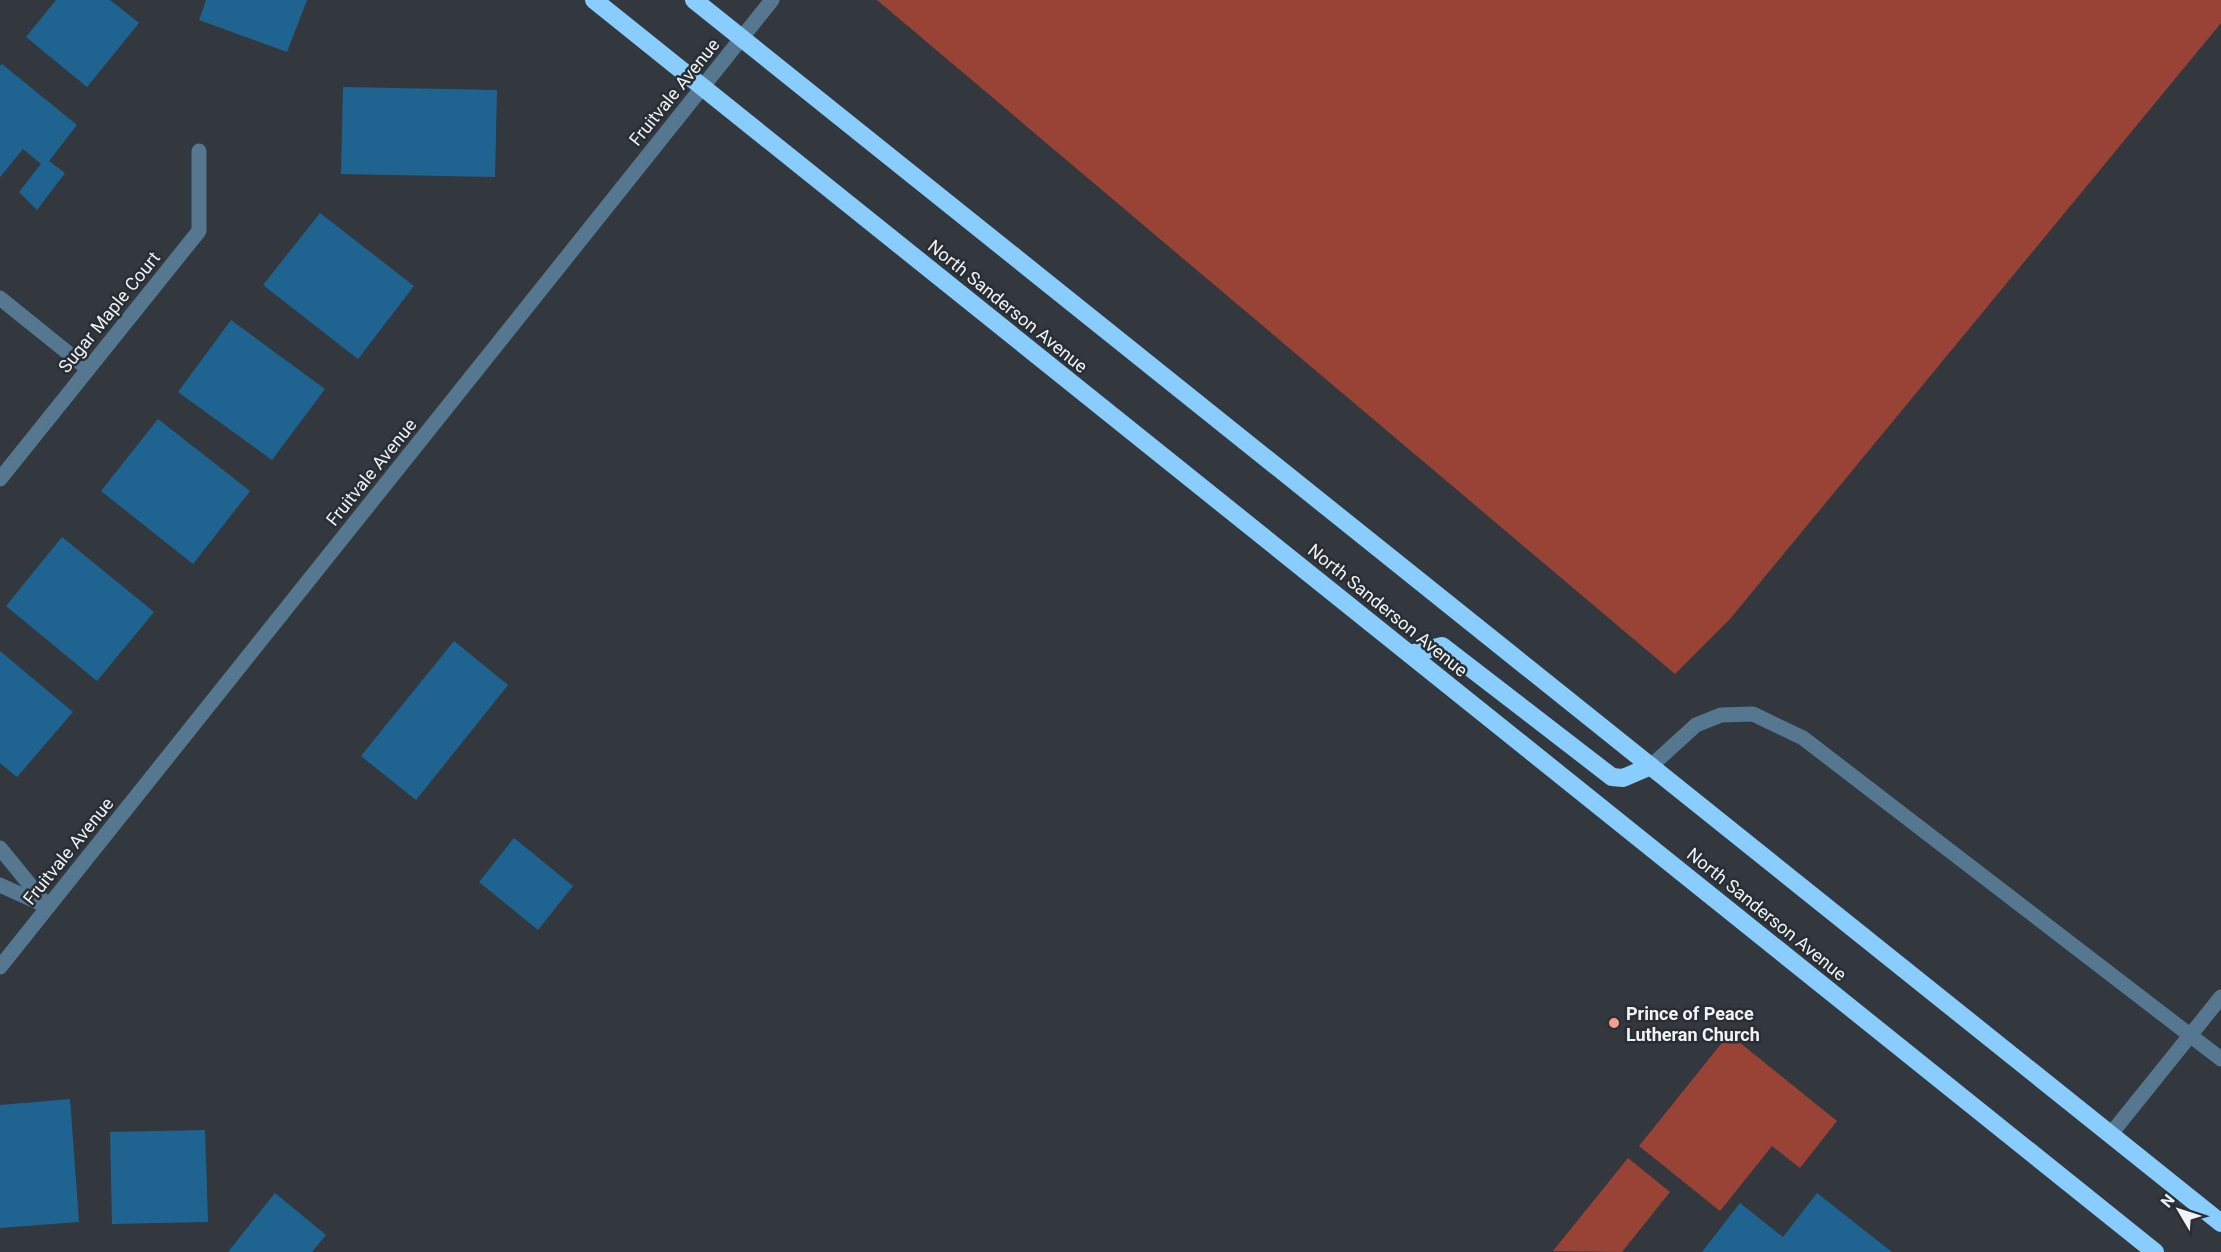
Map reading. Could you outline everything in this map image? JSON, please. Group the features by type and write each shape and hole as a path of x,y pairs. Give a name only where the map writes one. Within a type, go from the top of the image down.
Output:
{"highway":[{"name":"North Sanderson Avenue","path":"594,0 2155,1252"},
{"path":"694,0 2221,1223"},
{"path":"1410,654 1442,646 1612,777 1623,778 1651,766"}],"street":[{"name":"Fruitvale Avenue","path":"0,968 772,0"},
{"name":"Sugar Maple Court","path":"0,479 199,231 199,151"},
{"path":"0,297 88,369"},
{"path":"1651,766 1696,725 1721,715 1753,714 1803,738 2221,1059"},
{"path":"0,848 48,907"},
{"path":"0,885 48,907"},
{"path":"2110,1135 2221,997"}],"shaded area":[{"path":"877,0 2221,0 2221,23 1730,619 1675,674"},
{"path":"1729,1034 1837,1121 1800,1168 1772,1146 1720,1211 1639,1146"},
{"path":"1628,1158 1670,1192 1622,1252 1553,1251"}],"building":[{"path":"56,0 110,0 139,23 87,87 26,37"},
{"path":"206,0 307,0 287,52 199,20"},
{"path":"2,64 77,125 49,161 65,173 37,210 19,192 41,164 23,149 0,177 0,66"},
{"path":"343,87 497,90 495,177 341,174"},
{"path":"320,213 414,286 358,359 263,285"},
{"path":"231,320 325,389 272,460 178,392"},
{"path":"158,419 250,491 193,564 101,491"},
{"path":"62,537 154,612 97,681 6,606"},
{"path":"454,641 508,685 416,800 361,756"},
{"path":"0,651 73,712 17,777 0,763"},
{"path":"514,838 573,886 538,930 479,882"},
{"path":"70,1099 79,1222 0,1228 0,1105"},
{"path":"205,1130 208,1222 112,1224 110,1132"},
{"path":"275,1193 326,1235 312,1252 228,1252"},
{"path":"1817,1193 1892,1252 1702,1252 1740,1203 1783,1237"}],"place":[{"name":"Prince of Peace Lutheran Church","path":"1614,1023"}]}
